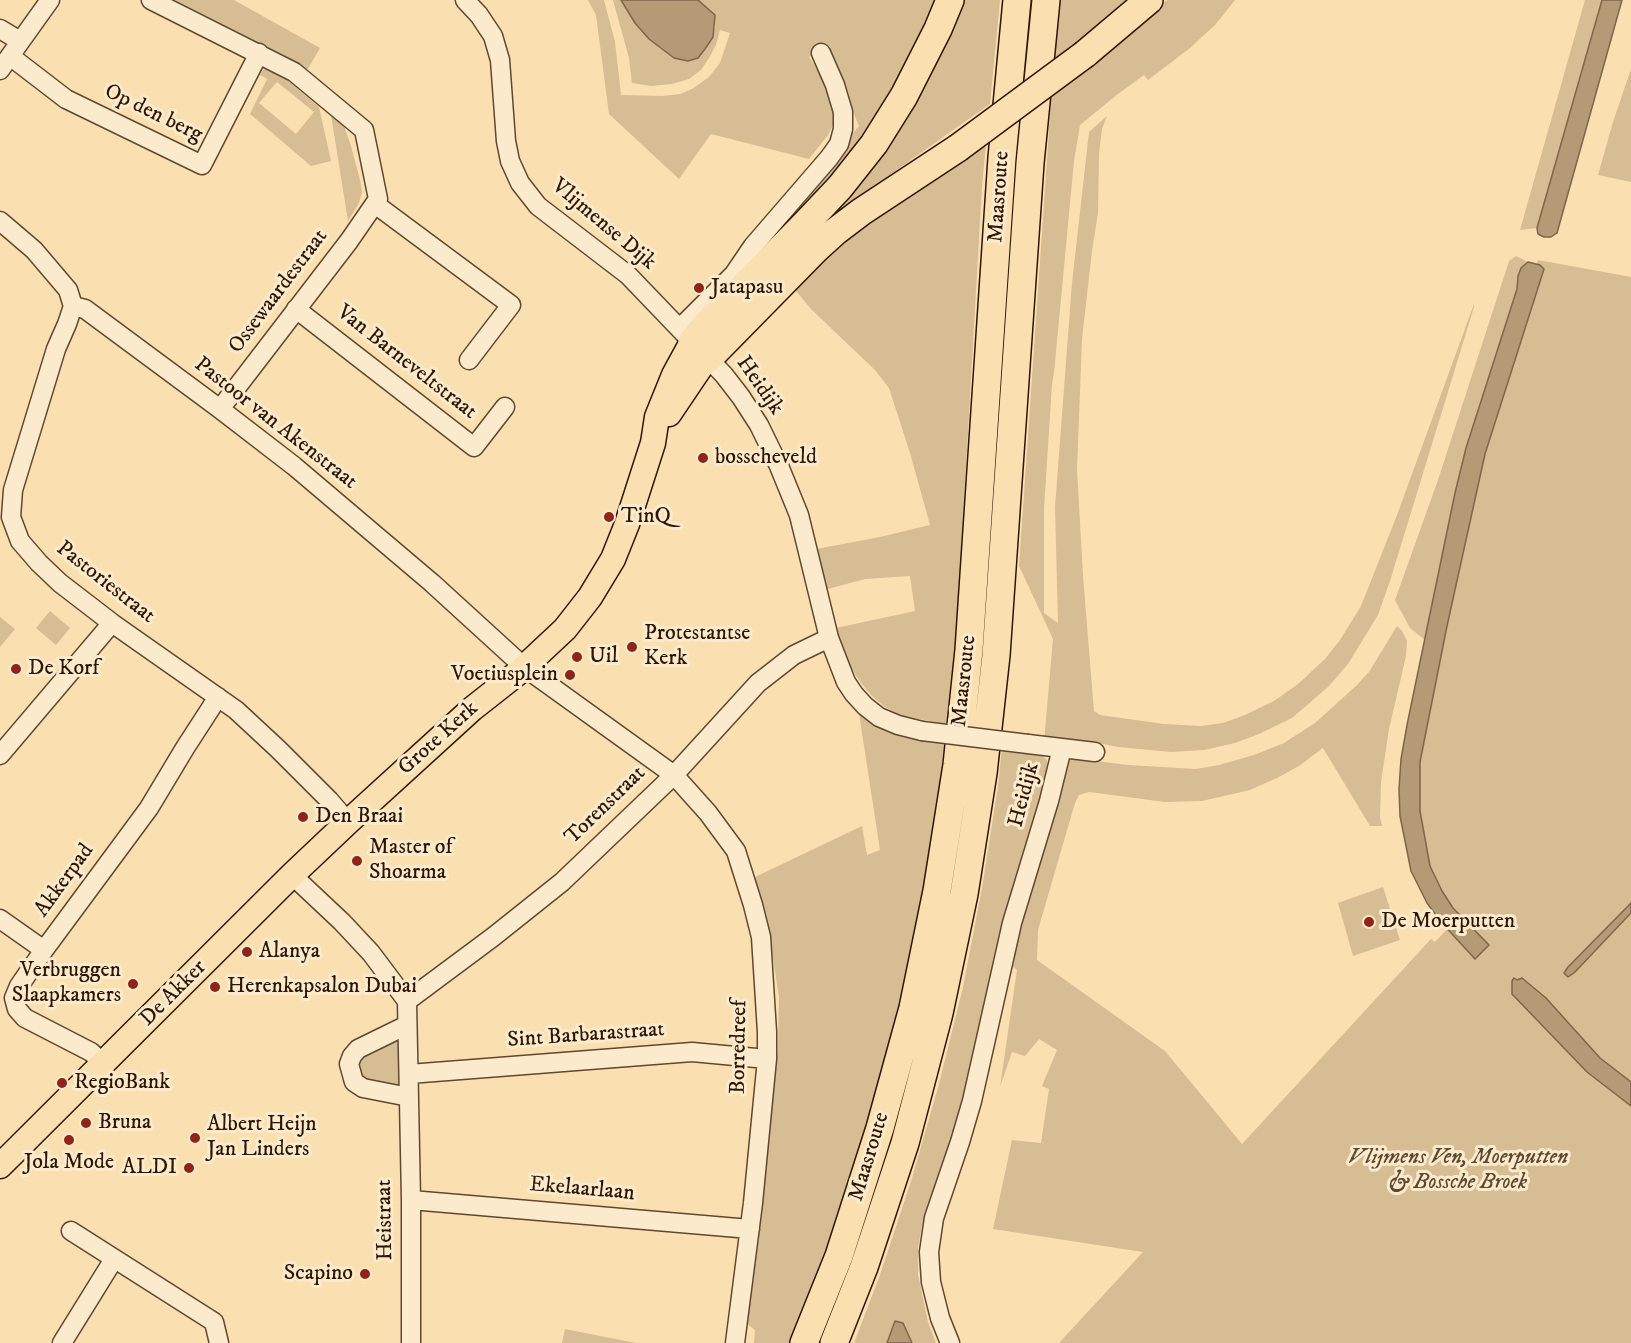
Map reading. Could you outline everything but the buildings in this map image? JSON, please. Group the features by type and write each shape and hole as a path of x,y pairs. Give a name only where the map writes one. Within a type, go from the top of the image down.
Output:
{"highway":[{"path":"694,343 707,324 840,187 874,144 904,96 950,0"},
{"name":"Maasroute","path":"804,1343 839,1256 880,1128 913,1008 938,891 957,765 969,650 1001,169 1017,0"},
{"name":"Maasroute","path":"834,1343 864,1266 905,1143 939,1013 966,883 983,772 996,655 1029,175 1046,0"},
{"path":"694,343 836,231 958,148 1085,54 1149,0"}],"main road":[{"name":"Grote Kerk","path":"348,822 472,709 524,667 565,629 590,597 613,560 653,443 692,380 694,343"},
{"name":"De Akker","path":"0,1166 348,822"}],"street":[{"path":"10,56 50,0"},
{"path":"151,0 294,72 364,130 378,199 375,204 511,305 469,360"},
{"name":"Vlijmense Dijk","path":"465,0 479,15 493,36 500,60 506,141 510,161 520,183 538,206 628,275 694,343"},
{"path":"0,29 10,56"},
{"name":"Op den berg","path":"10,56 66,99 202,165 259,53"},
{"path":"694,343 753,246 839,144 843,129 843,112 835,85 821,53"},
{"name":"Ossewaardestraat","path":"220,409 375,204"},
{"path":"0,221 34,250 68,290 73,306"},
{"name":"Pastoor van Akenstraat","path":"73,306 85,309 294,466 432,583 524,667 674,775"},
{"name":"Pastoriestraat","path":"73,306 56,349 13,490 11,517 20,541 60,583 112,623 236,710 278,749 348,822"},
{"name":"Van Barneveltstraat","path":"296,309 474,447 505,406"},
{"name":"Heidijk","path":"694,343 741,397 759,425 779,466 799,515 829,638 846,682 865,706 879,717 922,731 1062,748 1049,801 1012,923 972,1101 934,1218 929,1252 931,1282 940,1318 950,1343"},
{"path":"0,755 112,623"},
{"name":"Torenstraat","path":"407,1000 546,896 674,775 758,683 794,655 829,638"},
{"name":"Akkerpad","path":"104,1064 91,1052 25,1018 16,1009 14,998 19,986 44,950 149,808 218,697"},
{"path":"1062,748 1095,752"},
{"name":"Borredreef","path":"674,775 708,813 736,851 761,937 767,1059 750,1229 735,1343"},
{"path":"292,875 371,953 407,1000"},
{"path":"0,919 44,950"},
{"name":"Heistraat","path":"407,1000 411,1343"},
{"path":"408,1024 358,1049 349,1064 354,1082 363,1088 409,1097"},
{"name":"Sint Barbarastraat","path":"409,1074 692,1052 767,1059"},
{"name":"Ekelaarlaan","path":"411,1200 750,1229"},
{"path":"71,1231 214,1323 219,1343"},
{"path":"70,1340 76,1318 114,1259"}],"green space":[{"path":"172,0 234,0 320,48 305,74 259,44"},
{"path":"588,0 604,0 615,42 621,95 663,96 680,94 709,77 720,63 730,33 720,30 709,58 701,70 689,79 672,84 651,86 632,83 629,58 613,0 621,0 635,23 663,50 674,58 688,61 713,37 715,27 715,15 698,0 941,0 910,67 871,126 797,216 763,253 761,249 859,126 841,73 823,48 809,57 830,89 835,121 828,135 809,159 711,134 679,179 609,114 596,15"},
{"path":"958,0 1000,0 990,104 891,174 837,220 826,208"},
{"path":"1061,0 1138,0 1054,61"},
{"path":"1167,0 1235,0 1215,25 1190,48 1148,80 1144,75 1080,125 1074,161 1052,384 1044,509 1044,613 1058,623 1055,507 1072,283 1089,132 1107,116 1102,129 1099,154 1098,213 1082,339 1077,469 1094,711 1100,715 1164,724 1201,726 1223,723 1274,701 1298,684 1325,659 1361,606 1397,515 1474,304 1474,307 1378,615 1348,664 1328,687 1292,718 1235,743 1204,750 1171,752 1118,747 1088,741 1085,746 1044,742 1053,639 1019,566 1052,87 1126,34"},
{"path":"1585,0 1602,0 1537,228 1520,230"},
{"path":"266,69 287,80 319,107 331,161 311,166 250,114 267,79 260,75","holes":["277,82 314,112 296,134 259,103"]},
{"path":"1631,69 1631,182 1598,175"},
{"path":"331,115 344,126 362,192 359,203 348,221"},
{"path":"987,134 982,186 957,625 947,724 902,716 885,707 861,683 840,641 836,628 915,611 910,576 865,579 824,590 811,550 930,525 889,388 875,370 812,310 790,284 835,242"},
{"path":"1516,256 1528,262 1518,275 1517,289 1466,448 1425,640 1410,628 1395,600 1438,480 1509,261"},
{"name":"Vlijmens Ven, Moerputten & Bossche Broek","path":"1538,260 1631,277 1631,1343 1059,1343 1143,1252 993,1229 1012,1140 1041,1143 1049,1089 1042,1086 1057,1050 1039,1039 1025,1056 1012,1052 1000,1087 1017,970 1008,963 1065,761 1072,758 1128,765 1196,769 1254,755 1284,743 1315,723 1369,672 1397,626 1407,641 1381,782 1382,826 1370,826 1323,748 1299,766 1250,790 1202,801 1165,802 1089,792 1079,795 1075,803 1038,930 1037,960 1165,1051 1242,1144 1431,939 1435,942 1452,924 1441,908 1409,790 1495,386"},
{"path":"50,611 70,628 56,645 36,628"},
{"path":"0,617 15,629 0,647"},
{"path":"858,707 946,740 934,830 894,1034 835,1226 791,1343 754,1343 755,1330 743,1321 772,1108 778,1048 779,997 771,945 753,878 862,826 867,855 880,850"},
{"path":"1002,747 1038,752 1047,760 1048,769 1010,895 966,1087 948,1151 922,1225 918,1248 918,1275 928,1322 936,1343 912,1343 903,1323 896,1321 887,1343 854,1343 880,1275 912,1178 939,1084 963,987 982,888"},
{"name":"De Moerputten","path":"1383,887 1400,940 1353,956 1338,903"},
{"path":"403,1034 404,1088 366,1081 360,1077 357,1071 358,1060 364,1054"},
{"path":"565,1329 636,1343 562,1343"}],"shaded area":[{"path":"621,0 698,0 715,15 713,37 698,58 688,61 674,58 649,39 635,23"},
{"path":"1602,0 1622,0 1557,233 1551,237 1544,237 1538,234 1537,228"},
{"path":"1528,262 1540,265 1544,269 1485,454 1420,762 1420,811 1430,866 1453,908 1489,945 1475,959 1427,903 1411,871 1400,816 1401,759 1466,448 1517,289 1518,276 1521,268"},
{"path":"1631,903 1631,913 1568,977 1564,973 1568,967"},
{"path":"1514,978 1517,980 1522,978 1546,998 1600,1058 1631,1082 1631,1106 1587,1072 1512,994"},
{"path":"895,1321 903,1323 912,1343 887,1343"}],"place":[{"name":"Jatapasu","path":"699,288"},
{"name":"bosscheveld","path":"703,458"},
{"name":"TinQ","path":"609,517"},
{"name":"Protestantse Kerk","path":"632,647"},
{"name":"Uil","path":"577,657"},
{"name":"De Korf","path":"16,669"},
{"name":"Voetiusplein","path":"570,675"},
{"name":"Den Braai","path":"303,817"},
{"name":"Master of Shoarma","path":"357,861"},
{"name":"De Moerputten","path":"1369,922"},
{"name":"Alanya","path":"247,952"},
{"name":"Verbruggen Slaapkamers","path":"133,984"},
{"name":"Herenkapsalon Dubai","path":"215,987"},
{"name":"RegioBank","path":"62,1083"},
{"name":"Bruna","path":"86,1123"},
{"name":"Albert Heijn Jan Linders","path":"195,1138"},
{"name":"Jola Mode","path":"69,1140"},
{"name":"ALDI","path":"189,1168"},
{"name":"Scapino","path":"365,1274"}]}
